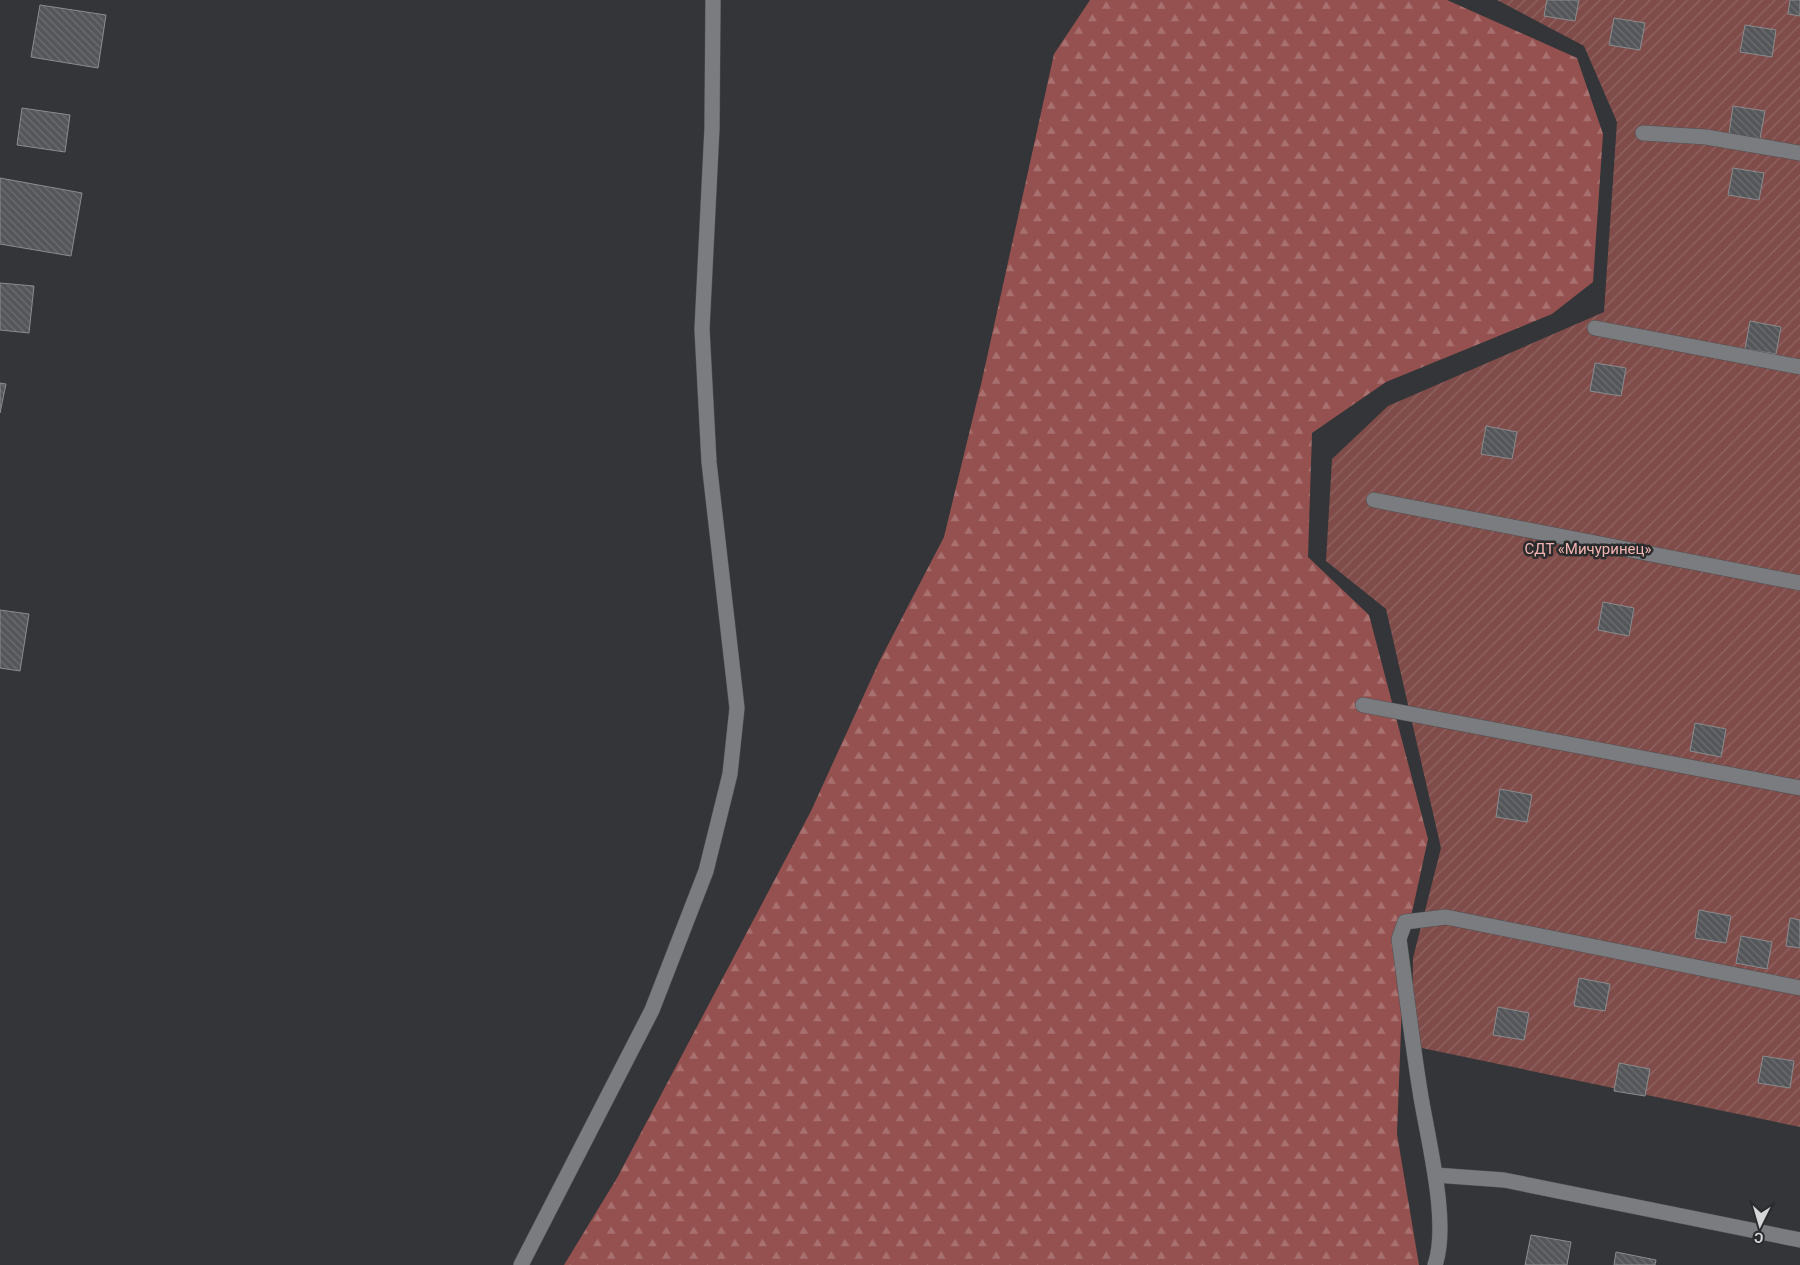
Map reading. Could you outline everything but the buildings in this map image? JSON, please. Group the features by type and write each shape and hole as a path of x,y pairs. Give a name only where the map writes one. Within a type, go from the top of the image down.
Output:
{"lane":[{"path":"521,1265 652,1010 706,871 730,774 737,708 709,462 702,329 712,128 713,0"},
{"path":"1643,133 1706,137 1800,153"},
{"path":"1595,328 1800,367"},
{"path":"1374,500 1800,583"},
{"path":"1363,705 1800,788"},
{"path":"1435,1265 1438,1255 1440,1221 1435,1175 1420,1090 1399,940 1405,922 1446,917 1800,988"},
{"path":"1435,1175 1504,1180 1800,1240"}],"green space":[{"path":"1090,0 1447,0 1577,58 1603,134 1593,282 1552,314 1386,382 1312,433 1308,557 1369,615 1428,839 1404,949 1397,1134 1419,1265 564,1265 617,1178 811,811 879,662 944,537 982,380 1054,54"},
{"name":"СДТ «Мичуринец»","path":"1497,0 1800,0 1800,1127 1412,1046 1413,958 1441,848 1386,609 1326,561 1332,459 1388,406 1604,312 1617,122 1584,46"}]}
